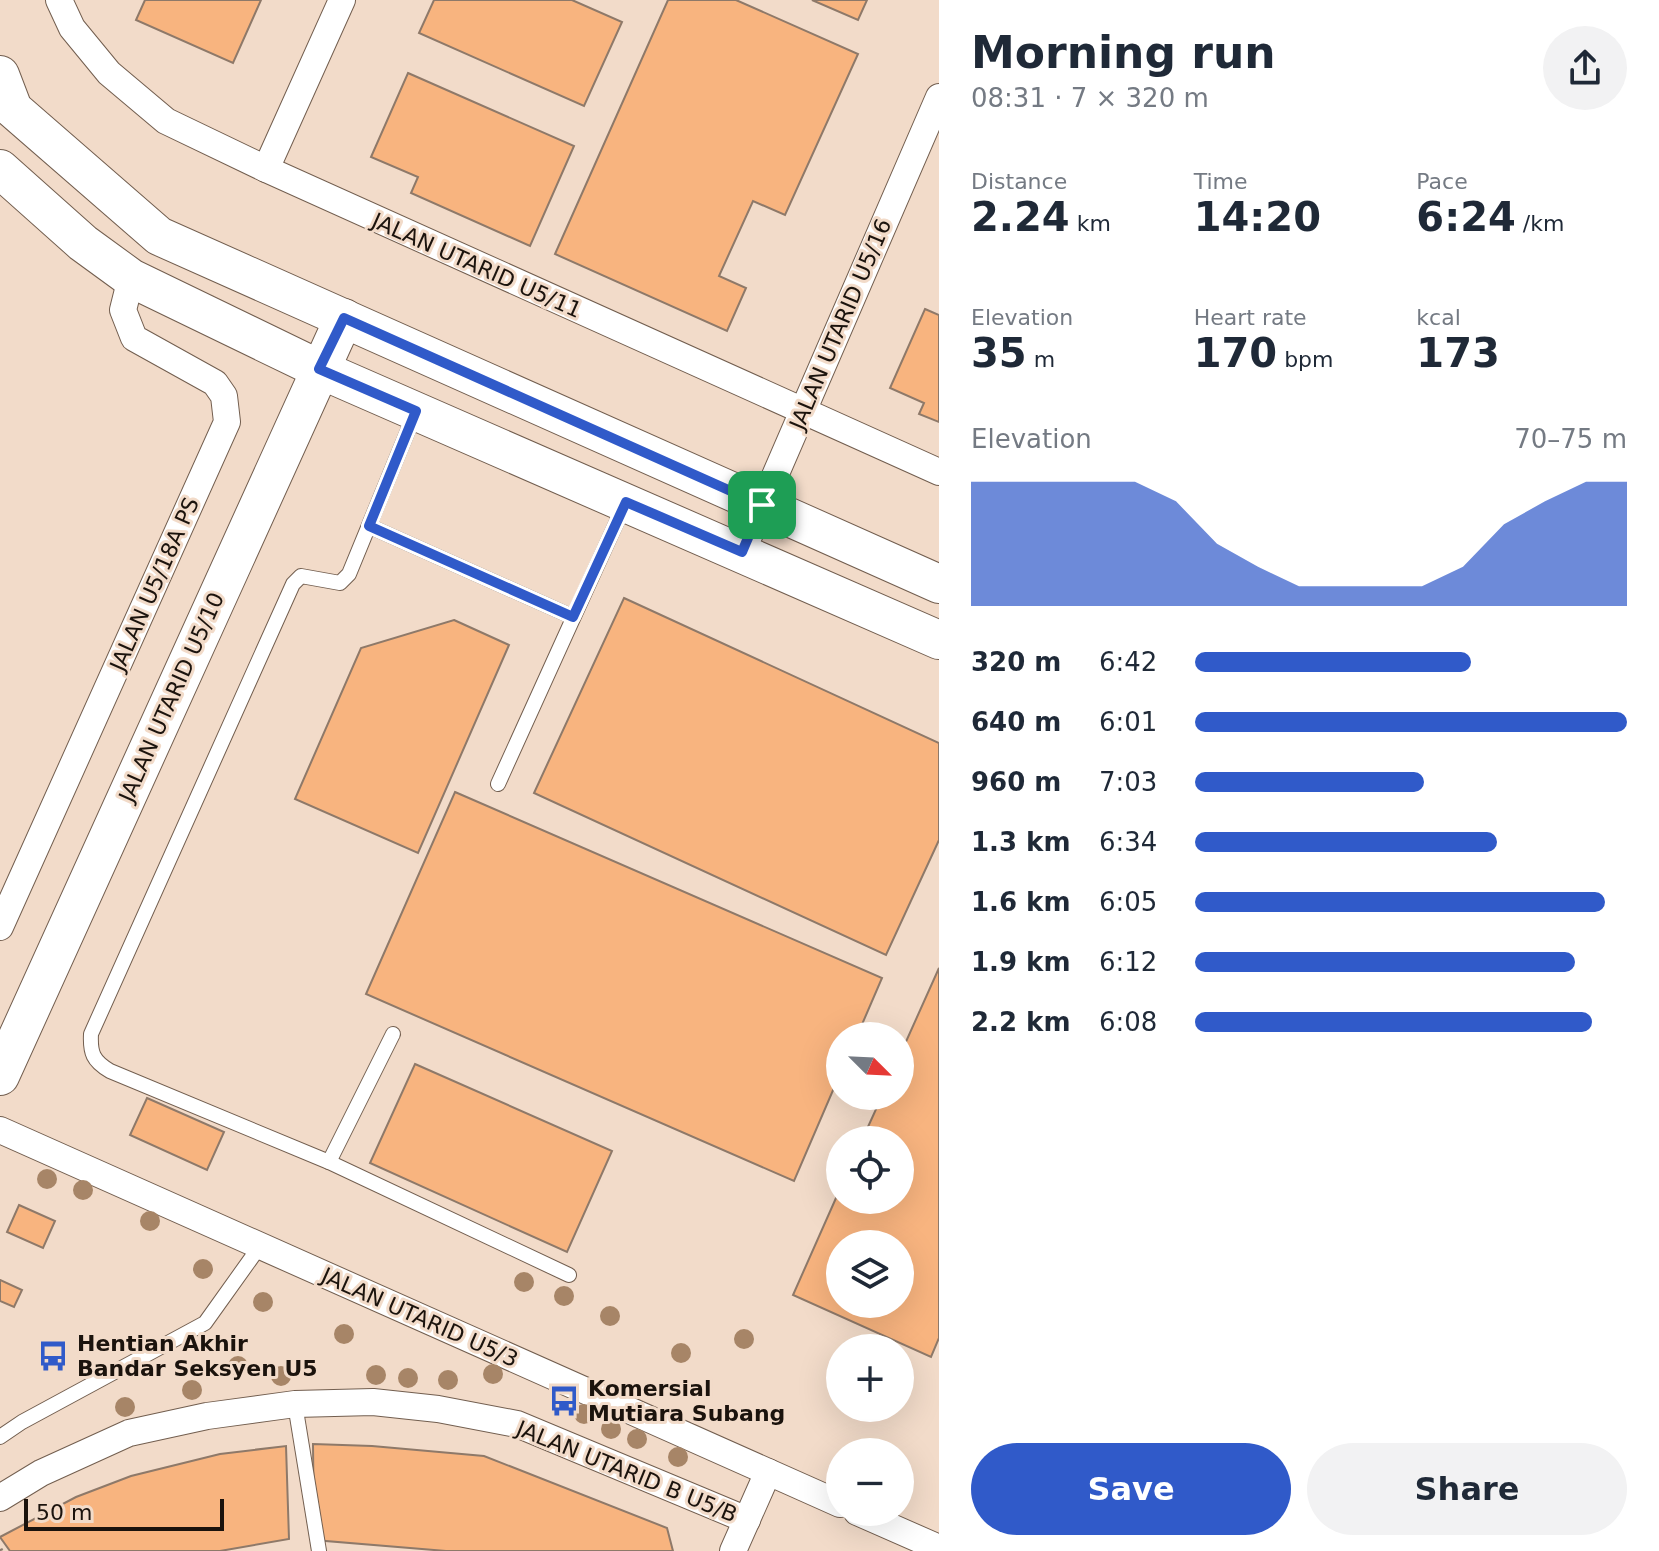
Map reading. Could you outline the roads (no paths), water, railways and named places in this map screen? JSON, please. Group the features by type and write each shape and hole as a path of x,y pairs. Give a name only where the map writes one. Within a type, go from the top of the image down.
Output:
{"street":[{"name":"JALAN UTARID U5/11","path":"59,0 72,28 109,73 166,121 939,472"},
{"path":"266,169 342,0"},
{"path":"0,75 13,109 159,236 939,584"},
{"name":"JALAN UTARID U5/16","path":"742,552 939,97"},
{"path":"0,169 83,243 131,278 319,369 939,640"},
{"name":"JALAN U5/18A PS","path":"0,927 227,422 224,396 215,383 134,338 123,310 131,278"},
{"name":"JALAN UTARID U5/10","path":"0,1076 344,318"},
{"name":"JALAN UTARID U5/3","path":"0,1130 826,1498"},
{"name":"JALAN UTARID B U5/B","path":"0,1498 41,1473 129,1433 207,1416 295,1404 373,1402 438,1409 517,1424 747,1520"},
{"path":"733,1551 768,1472"},
{"path":"889,1526 939,1548"}],"lane":[{"path":"416,411 349,574 340,583 301,576 293,584 91,1034 90,1051 97,1063 110,1071 329,1162 569,1275"},
{"path":"498,784 626,502"},
{"path":"369,526 573,617"},
{"path":"329,1162 393,1034"},
{"path":"0,1437 22,1422 205,1323 260,1246"},
{"path":"295,1404 319,1551"}],"place":[{"name":"Hentian Akhir Bandar Seksyen U5","path":"53,1356"},
{"name":"Komersial Mutiara Subang","path":"564,1401"}]}
